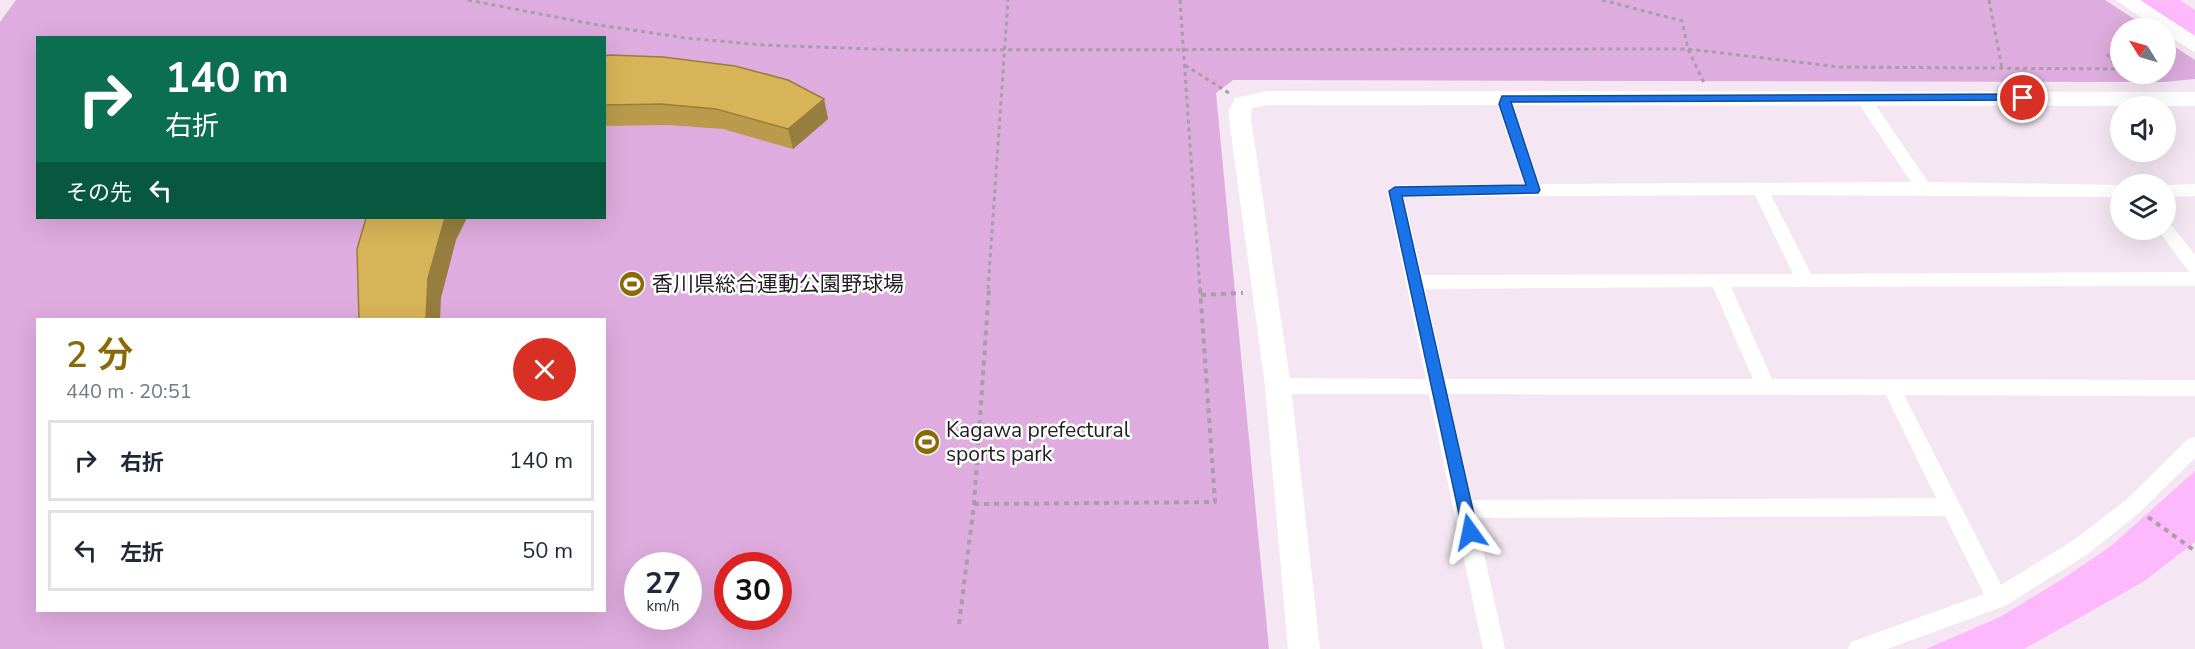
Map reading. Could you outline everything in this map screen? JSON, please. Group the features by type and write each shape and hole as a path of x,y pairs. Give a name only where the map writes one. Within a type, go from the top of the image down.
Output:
{"street":[{"path":"2126,0 2195,45"},
{"path":"1304,649 1278,386 1240,119 1240,110 1244,103 1267,98 2195,99"},
{"path":"1506,98 1505,104 1534,190"},
{"path":"1863,98 1923,188"},
{"path":"1494,649 1395,191 1923,188 2110,191"},
{"path":"1761,190 1804,278"},
{"path":"2176,191 2195,190"},
{"path":"2174,240 2195,268"},
{"path":"1416,282 1804,278 2195,279"},
{"path":"1719,280 1765,386"},
{"path":"1278,386 2195,388"},
{"path":"1891,387 1997,599"},
{"path":"1859,649 1997,599 2081,547 2133,506 2195,445"},
{"path":"1465,509 1950,507"}],"path":[{"path":"468,0 604,27 717,41 815,47 1005,50 1688,49 1840,67 2110,70"},
{"path":"959,624 974,504 1008,0"},
{"path":"974,504 1215,502 1180,0"},
{"path":"1602,0 1683,21 1688,49 1702,80"},
{"path":"1989,0 2002,68"},
{"path":"2107,54 2110,58"},
{"path":"1184,65 1229,93"},
{"path":"1201,295 1243,293"},
{"path":"2144,515 2195,551"}],"shaded area":[{"name":"Kagawa prefectural sports park","path":"16,0 2105,0 2133,18 2110,18 2110,82 1233,80 1216,93 1269,649 0,649 0,22"},
{"path":"2139,0 2180,0 2195,10 2195,36 2176,24 2176,18 2167,18"},
{"name":"Kagawa prefectural sports park","path":"2176,48 2195,60 2195,79 2176,81"},
{"path":"2195,471 2195,542 2143,582 2024,649 1926,649 2000,617 2064,578 2111,546"}],"building":[{"path":"606,56 663,57 735,66 788,80 824,99 788,129 716,109 661,104 606,105"},
{"path":"366,219 445,219 428,278 426,318 359,318 357,249"}],"place":[{"name":"香川県総合運動公園野球場","path":"632,284"},
{"name":"Kagawa prefectural sports park","path":"927,442"}],"route":[{"path":"1470,532 1436,386 1416,282 1395,191 1534,190 1505,104 1506,98 2023,98"}]}
